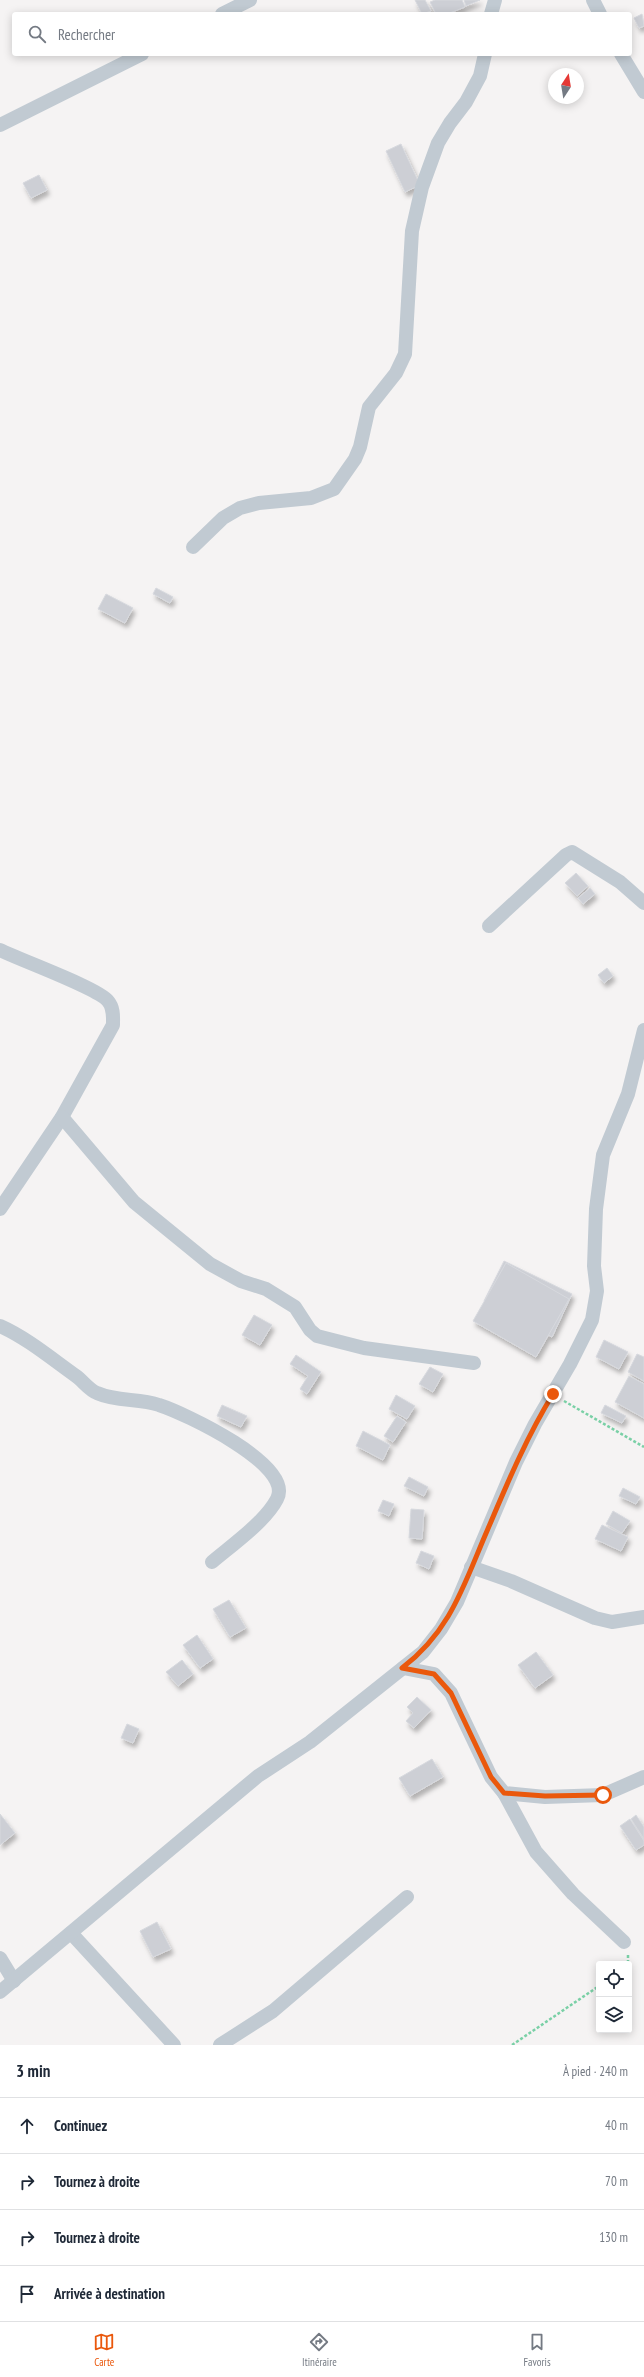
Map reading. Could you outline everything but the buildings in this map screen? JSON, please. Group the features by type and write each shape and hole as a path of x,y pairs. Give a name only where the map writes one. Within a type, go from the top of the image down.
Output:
{"street":[{"path":"226,12 250,0"},
{"path":"492,12 495,0"},
{"path":"593,0 599,12"},
{"path":"0,125 138,56"},
{"path":"193,547 223,518 240,508 259,503 310,498 334,489 355,459 360,447 369,407 396,374 405,354 412,232 422,187 438,143 450,123 466,102 480,76 484,56"},
{"path":"622,56 644,92"},
{"path":"489,926 566,855 572,852 620,882 644,903"},
{"path":"0,950 86,987 108,1000 113,1012 113,1025 62,1117 0,1209"},
{"path":"0,1992 258,1776 310,1742 423,1652 441,1629 457,1602 516,1462 592,1320 597,1291 594,1266 596,1209 603,1154 628,1094 644,1030"},
{"path":"62,1117 134,1202 210,1264 241,1281 266,1289 295,1307 310,1330 317,1336 364,1348 474,1363"},
{"path":"0,1326 46,1355 95,1392 109,1398 159,1405 237,1443 272,1471 278,1488 278,1498 269,1512 212,1562"},
{"path":"471,1567 511,1581 595,1618 612,1622 644,1617"},
{"path":"402,1668 434,1674 451,1693 491,1777 504,1793 536,1852 573,1894 624,1942"},
{"path":"504,1793 545,1796 603,1795 644,1777"},
{"path":"220,2045 273,2011 407,1897"},
{"path":"71,1933 174,2045"},
{"path":"0,1958 14,1981"}],"path":[{"path":"553,1394 644,1447"},
{"path":"512,2045 596,1988"}],"route":[{"path":"553,1394 535,1424 516,1462 457,1602 441,1629 423,1652 402,1668 434,1674 451,1693 491,1777 504,1793 545,1796 603,1795"}]}
